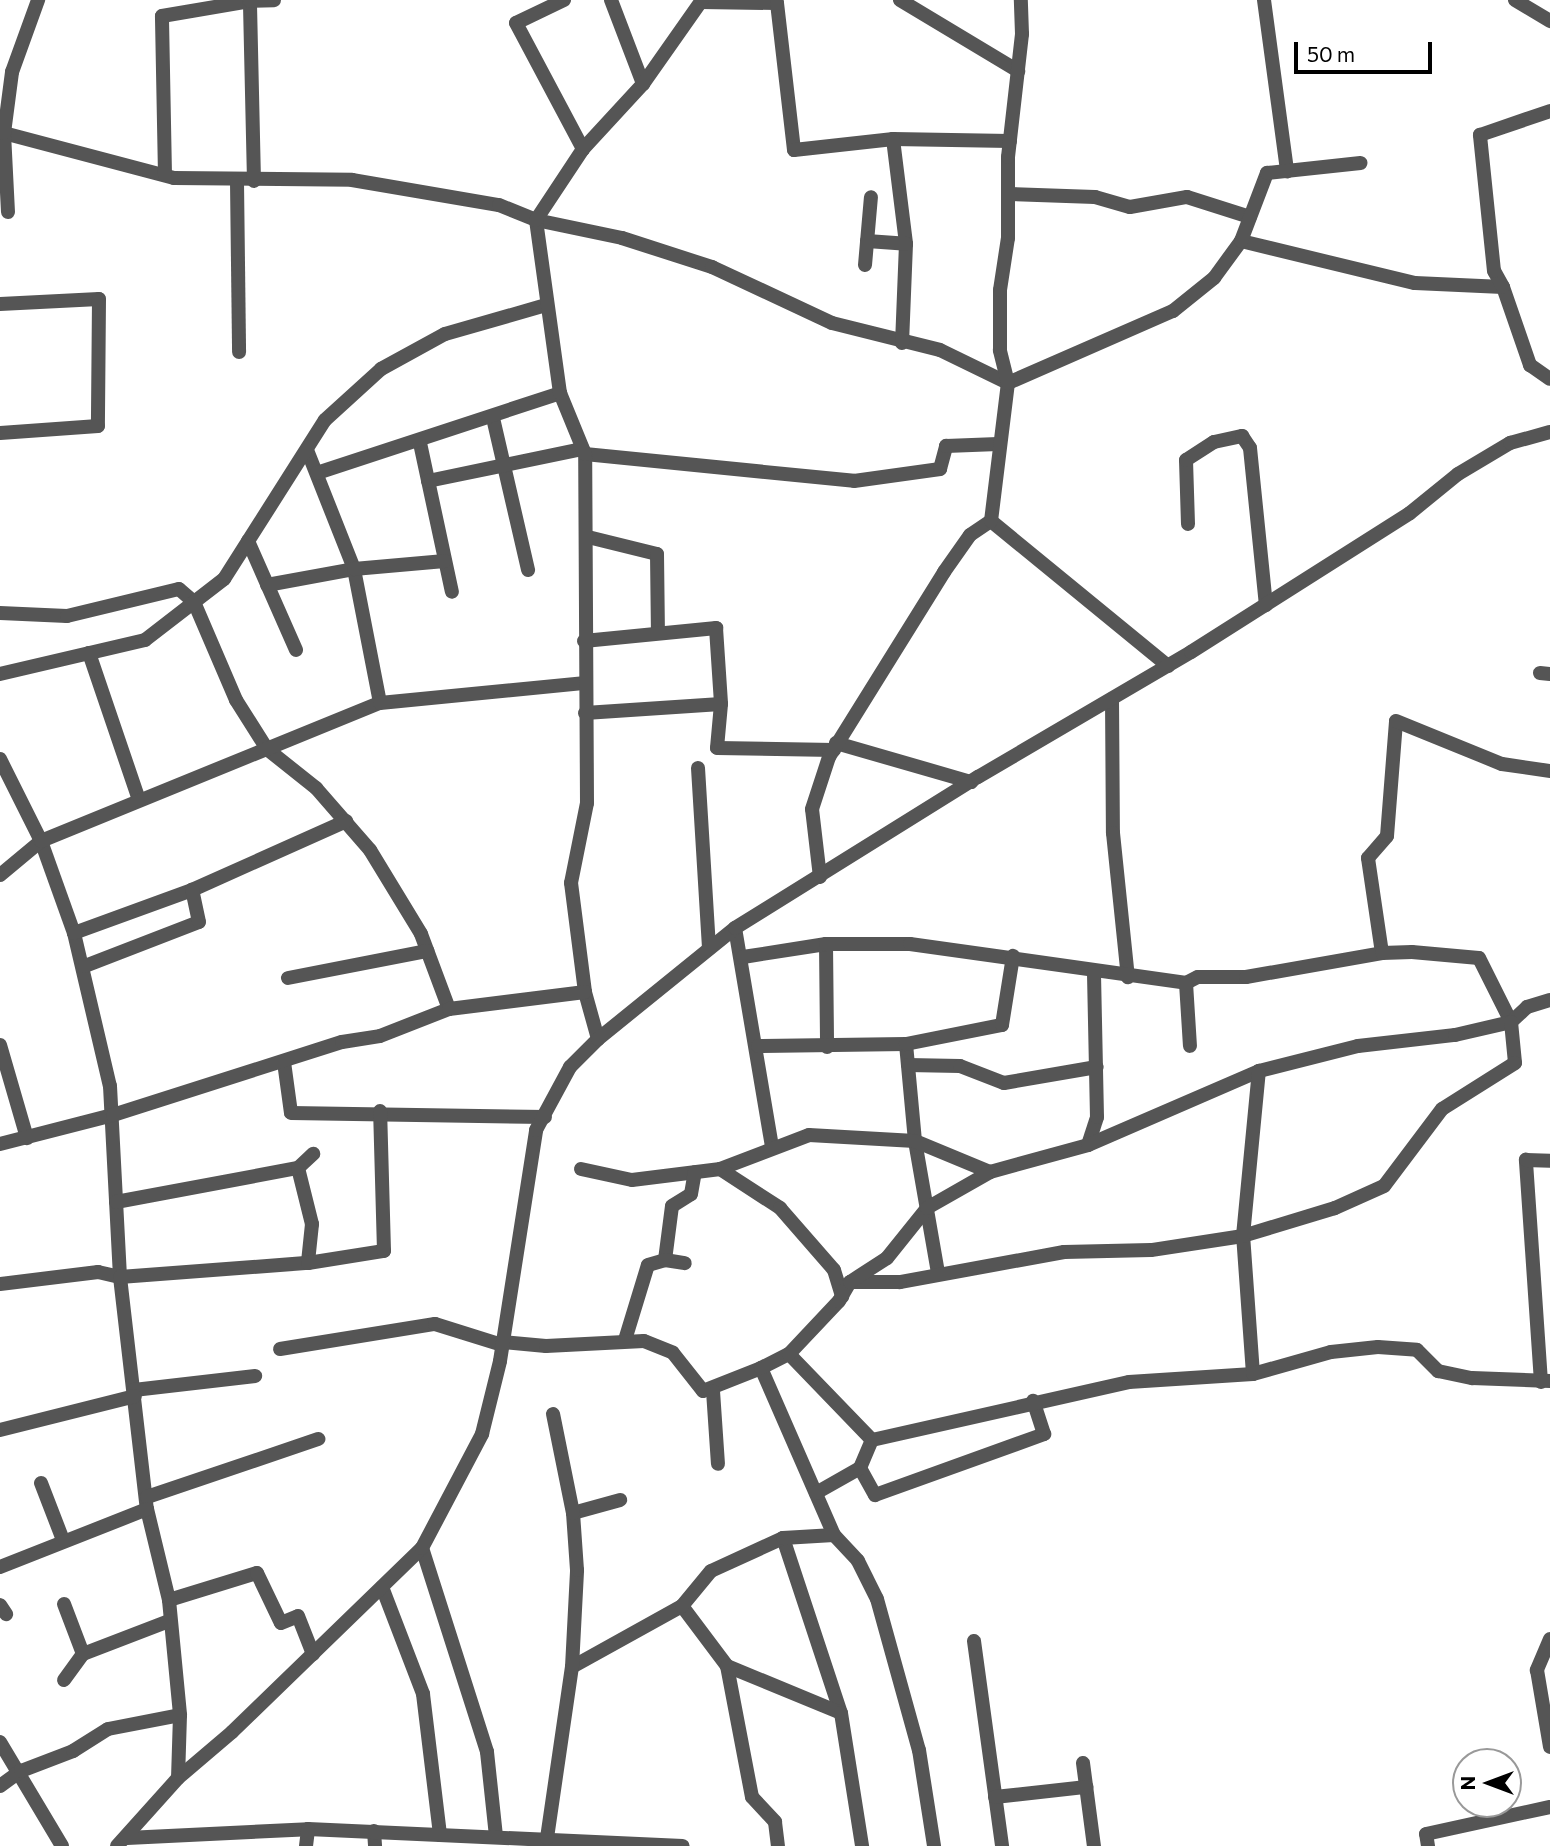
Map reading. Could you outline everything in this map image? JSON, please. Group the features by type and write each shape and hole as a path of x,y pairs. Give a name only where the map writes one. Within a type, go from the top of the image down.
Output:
{"street":[{"path":"8,212 2,133 12,72 38,0"},
{"path":"165,175 162,16 250,1 274,0"},
{"path":"564,0 516,23 583,149"},
{"path":"611,0 643,84"},
{"path":"900,0 1018,71"},
{"path":"991,521 1007,383 1000,350 1000,321 1021,0"},
{"path":"1264,0 1287,172"},
{"path":"1515,0 1550,21"},
{"path":"250,1 254,181"},
{"path":"597,1039 585,992 571,883 587,803 583,683 588,537 584,451 560,393 536,219 583,149 643,84 702,1 777,3 794,150 893,139 1010,141"},
{"path":"1550,111 1480,135 1494,271 1503,287 1530,365 1550,379"},
{"path":"2,133 165,175 237,182 352,180 499,205 536,219 622,238 712,267 832,323 902,344 940,350 1007,383 1172,311 1214,278 1241,241 1266,173 1360,163"},
{"path":"893,139 906,244 902,344"},
{"path":"237,182 239,352"},
{"path":"1008,194 1095,197 1130,207 1187,197 1250,217"},
{"path":"865,265 871,197"},
{"path":"867,241 906,244"},
{"path":"1241,241 1415,283 1503,287"},
{"path":"0,304 99,299 98,426 0,433"},
{"path":"0,674 145,640 224,579 325,420 381,369 445,334 546,305"},
{"path":"317,473 420,443 560,393"},
{"path":"493,418 528,570"},
{"path":"122,1842 178,1778 313,1654 422,1548 482,1434 502,1343 536,1130 570,1067 597,1039 735,928 1266,605 1409,513 1458,474 1510,443 1550,432"},
{"path":"1188,524 1186,460 1214,442 1242,436 1250,448 1266,605"},
{"path":"420,443 452,592"},
{"path":"429,481 504,464 584,451 854,481 940,469 946,446 998,444"},
{"path":"307,450 354,569 380,702"},
{"path":"991,521 1168,666"},
{"path":"820,877 811,809 835,747 944,572 970,535 991,521"},
{"path":"588,537 657,554 658,634"},
{"path":"248,541 296,650"},
{"path":"267,585 354,569 445,561"},
{"path":"0,613 67,616 179,589 194,602 236,699 267,749 316,788 370,850 427,951 449,1009"},
{"path":"584,641 716,628 721,704 717,748 835,747 971,782"},
{"path":"89,653 139,800"},
{"path":"0,875 41,841 380,702 583,683"},
{"path":"1112,699 1114,833 1128,977"},
{"path":"585,713 721,704"},
{"path":"1382,953 1368,858 1387,836 1396,722 1502,764 1550,771"},
{"path":"0,759 41,841 85,965 113,1115 120,1278 147,1503 169,1600 180,1715 178,1778"},
{"path":"698,768 709,949"},
{"path":"74,933 192,890 345,821"},
{"path":"85,965 199,922 192,890"},
{"path":"735,928 743,957 772,1146"},
{"path":"743,957 826,944 909,944 1013,956 1094,972 1186,983 1198,977 1246,977 1382,953 1479,958 1511,1022 1515,1063 1442,1109 1384,1186 1335,1208 1243,1236 1151,1250 1064,1252 900,1282 850,1282"},
{"path":"826,944 827,1047"},
{"path":"288,978 427,951"},
{"path":"758,1046 906,1044 1002,1025 1013,956"},
{"path":"1088,1145 1097,1117 1094,972"},
{"path":"1186,983 1190,1046"},
{"path":"0,1144 113,1115 342,1042 380,1036 449,1009 585,992"},
{"path":"280,1349 435,1324 502,1343 546,1346 625,1340 673,1353 704,1391 713,1391 789,1354 842,1297 850,1282 887,1258 927,1208 990,1172 1088,1145 1259,1072 1358,1046 1455,1035 1511,1022 1527,1007 1550,1000"},
{"path":"906,1044 915,1141 938,1273"},
{"path":"0,1045 27,1138"},
{"path":"284,1062 291,1113 380,1111 545,1116"},
{"path":"908,1065 960,1066 1004,1083 1097,1067"},
{"path":"1253,1374 1243,1236 1259,1072"},
{"path":"0,1284 98,1272 120,1278 309,1263 384,1251 380,1111"},
{"path":"581,1169 632,1180 720,1169 772,1146 809,1135 915,1141 990,1172"},
{"path":"117,1202 298,1168 313,1154"},
{"path":"872,1440 1033,1401 1129,1382 1253,1374 1331,1352 1378,1347 1417,1350 1438,1371 1461,1376 1546,1382 1527,1160 1550,1161"},
{"path":"298,1168 312,1224 309,1263"},
{"path":"720,1169 780,1208 834,1270 842,1297"},
{"path":"665,1260 672,1206 691,1194 695,1172"},
{"path":"625,1340 648,1265 665,1260 685,1263"},
{"path":"789,1354 872,1440"},
{"path":"761,1368 834,1535 858,1560 888,1635 919,1750 934,1846"},
{"path":"0,1430 135,1393 255,1376"},
{"path":"713,1391 718,1464"},
{"path":"860,1468 875,1495 1044,1434 1033,1401"},
{"path":"547,1838 572,1667 577,1570 573,1513 553,1414"},
{"path":"0,1567 147,1503 318,1439"},
{"path":"816,1493 860,1468 872,1440"},
{"path":"41,1483 63,1540"},
{"path":"573,1513 621,1500"},
{"path":"572,1667 682,1606 711,1571 783,1538 834,1535"},
{"path":"783,1538 841,1713 862,1846"},
{"path":"422,1548 487,1752 496,1836"},
{"path":"169,1600 257,1573 281,1623 298,1616 313,1654"},
{"path":"382,1587 423,1694 440,1835"},
{"path":"64,1604 83,1654"},
{"path":"682,1606 727,1666 752,1797 775,1822 778,1846"},
{"path":"64,1680 83,1654 169,1622"},
{"path":"1550,1639 1537,1670 1550,1747"},
{"path":"974,1641 1002,1846"},
{"path":"727,1666 841,1713"},
{"path":"0,1786 21,1771 73,1751 108,1729 180,1715"},
{"path":"0,1742 21,1771 62,1846"},
{"path":"1083,1763 1094,1846"},
{"path":"995,1797 1086,1787"},
{"path":"1427,1846 1426,1834 1550,1807"},
{"path":"122,1842 308,1829 375,1839 440,1835 465,1841 496,1836 683,1846"},
{"path":"306,1846 308,1829"}]}
